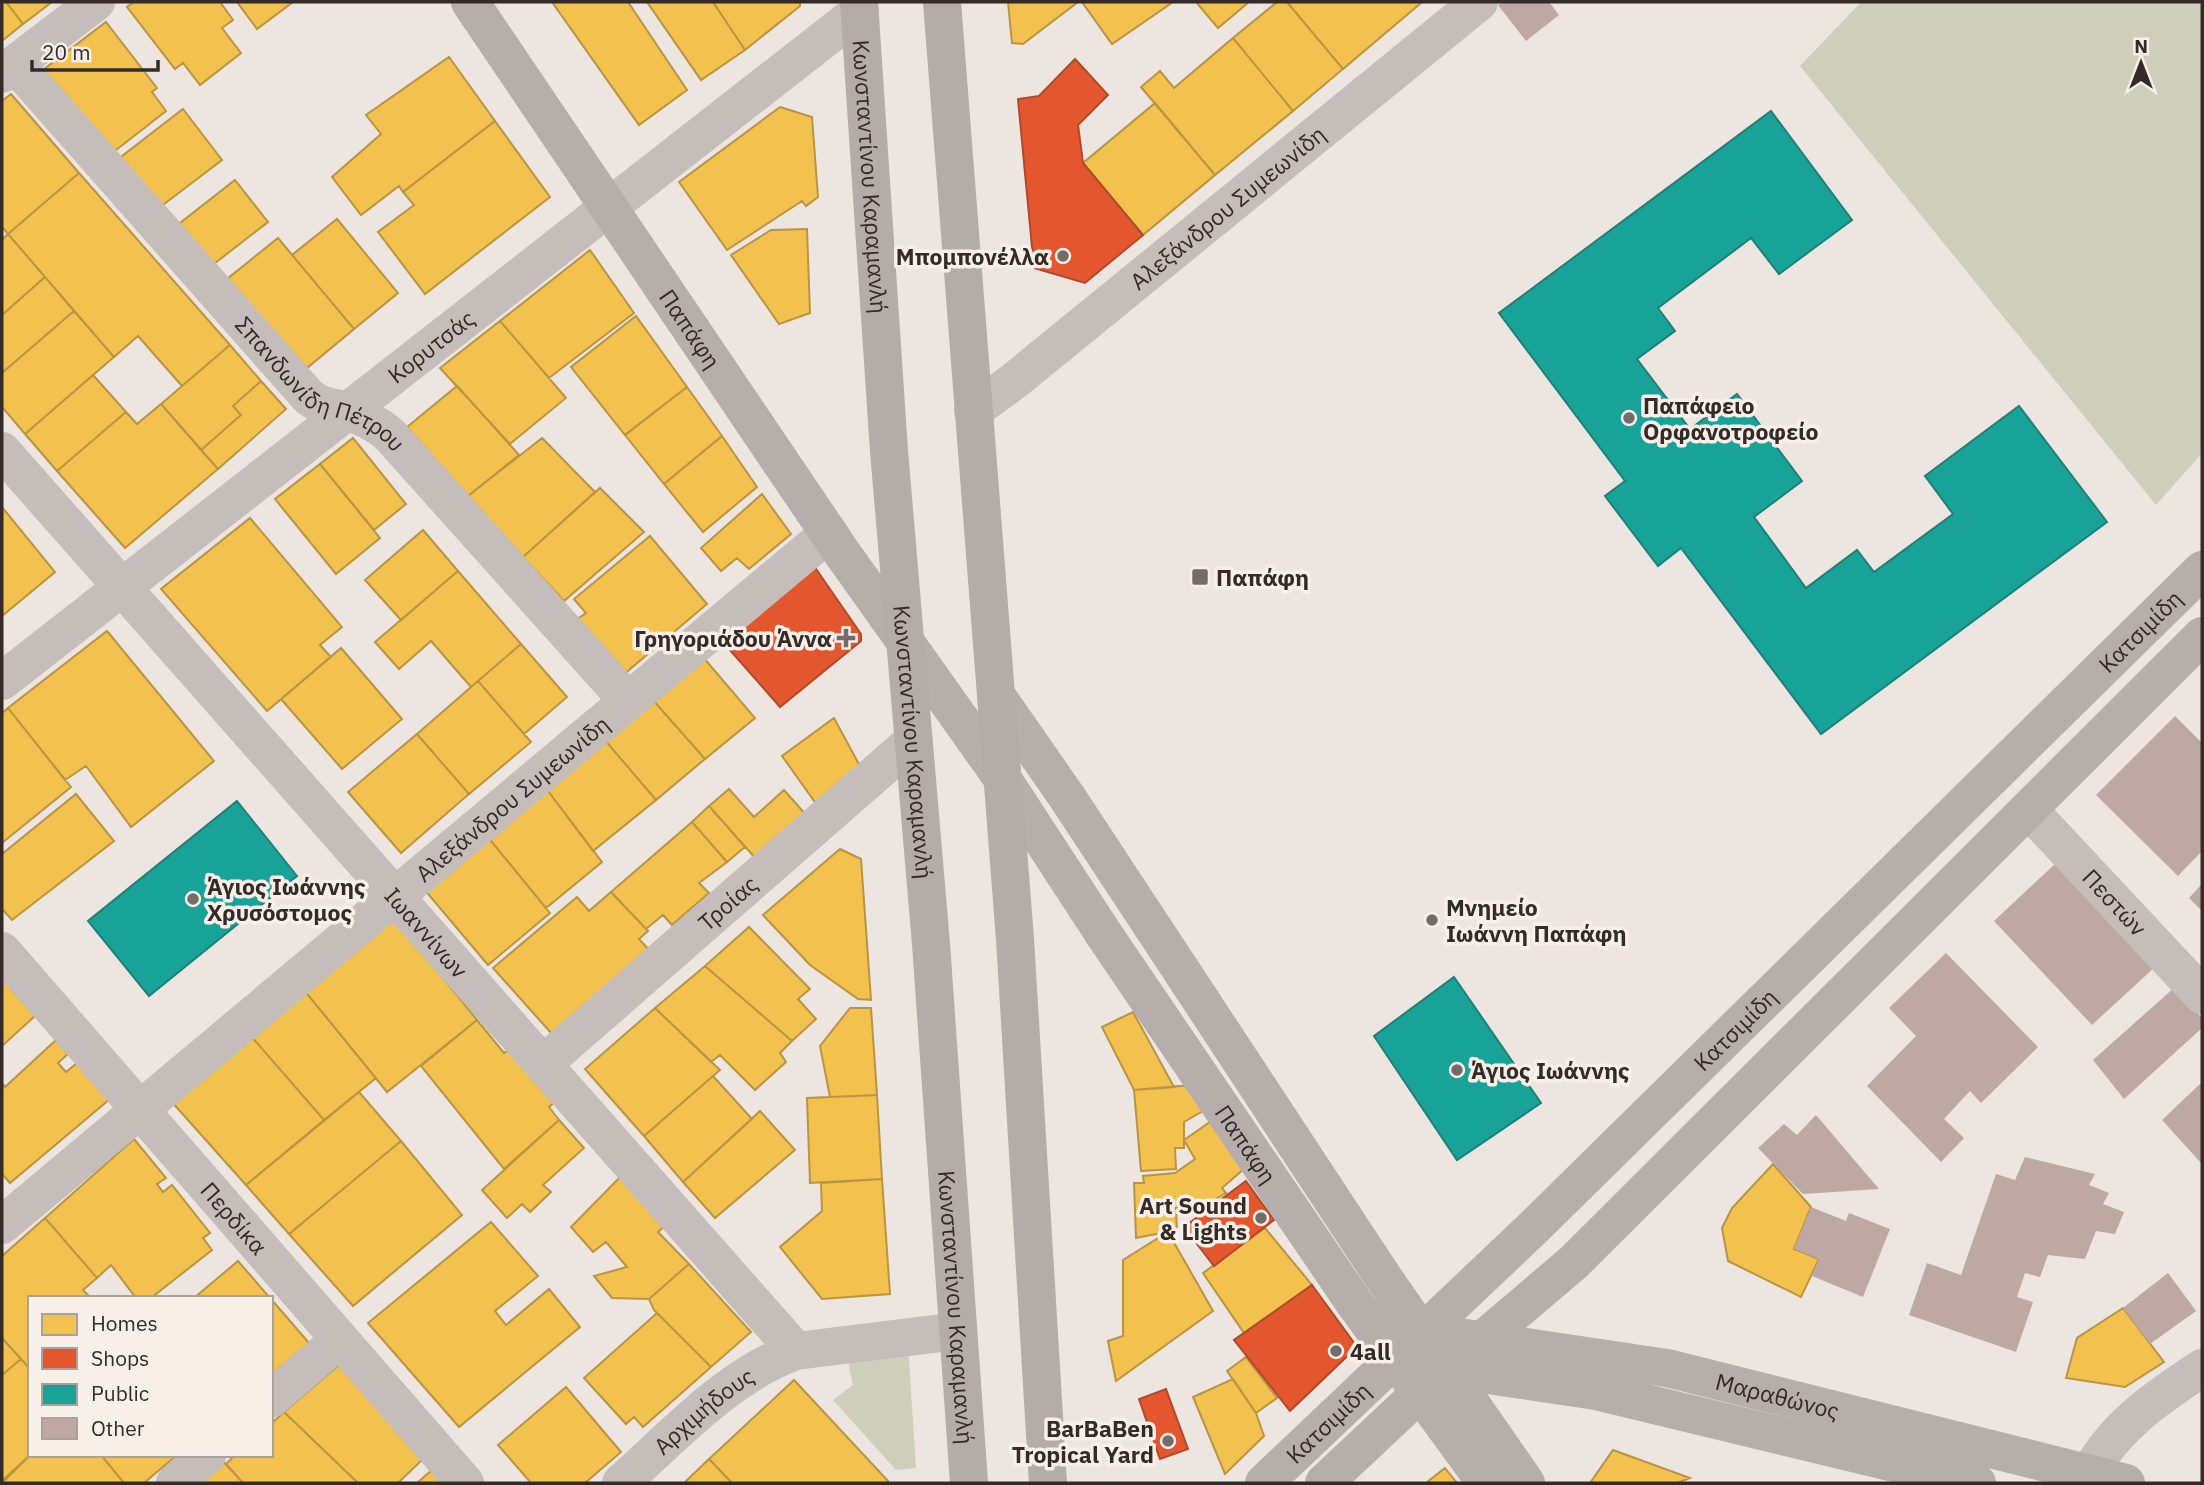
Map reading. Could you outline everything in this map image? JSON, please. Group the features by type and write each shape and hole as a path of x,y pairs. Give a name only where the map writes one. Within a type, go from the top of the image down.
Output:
{"main road":[{"name":"Παπάφη","path":"471,2 829,533 1002,778 1105,936 1394,1357"},
{"path":"942,2 1002,778 1048,1483"},
{"name":"Κωνσταντίνου Καραμανλή","path":"860,6 889,451 931,944 970,1483"},
{"name":"Κατσιμίδη","path":"1264,1483 1533,1228 2202,570"},
{"name":"Κατσιμίδη","path":"1324,1483 1434,1381 1574,1262 2202,636"},
{"name":"Παπάφη","path":"996,695 1422,1332 1434,1381 1486,1483"},
{"name":"Μαραθώνος","path":"1422,1332 1667,1368 2126,1483"},
{"name":"Μαραθώνος","path":"1394,1357 1434,1381 1596,1391 1977,1483"},
{"name":"Παπάφη","path":"1434,1381 1526,1483"}],"street":[{"path":"8,69 96,2"},
{"name":"Αλεξάνδρου Συμεωνίδη","path":"973,411 1014,381 1469,5"},
{"name":"Κορυτσάς","path":"2,681 860,6"},
{"name":"Σπανδωνίδη Πέτρου","path":"8,69 307,395 327,408 346,411 389,434 628,701"},
{"name":"Ιωαννίνων","path":"2,451 796,1351"},
{"name":"Αλεξάνδρου Συμεωνίδη","path":"2,1225 829,533"},
{"name":"Τροίας","path":"543,1064 913,741"},
{"name":"Πεστών","path":"2029,810 2202,995"},
{"name":"Περδίκα","path":"2,951 465,1483"},
{"name":"Αρχιμήδους","path":"621,1483 726,1390 759,1367 796,1351 958,1332"},
{"path":"273,1397 338,1340"},
{"path":"2090,1472 2104,1446 2136,1413 2202,1368"},
{"path":"175,1483 205,1457"}],"green space":[{"path":"1861,2 2202,2 2202,453 2156,505 1800,66"},
{"path":"908,1345 916,1468 896,1470 833,1400 853,1385 846,1352"}],"building: Homes":[{"path":"2,2 6,2 23,24 2,41"},
{"path":"6,2 52,2 23,24"},
{"path":"134,2 220,2 233,20 222,28 241,53 200,85 183,63 175,69 127,7"},
{"path":"237,2 293,2 257,29"},
{"path":"552,2 628,2 687,90 639,125"},
{"path":"647,2 713,2 745,50 701,80"},
{"path":"713,2 800,2 800,6 745,50"},
{"path":"1008,2 1078,2 1023,44 1012,43"},
{"path":"1082,2 1173,2 1112,44"},
{"path":"1196,2 1249,2 1218,28"},
{"path":"1277,2 1287,2 1343,69 1293,111 1233,38"},
{"path":"1287,2 1420,2 1421,3 1343,69"},
{"path":"106,22 157,88 152,92 166,111 111,154 39,73"},
{"path":"1233,38 1293,111 1215,175 1141,87 1160,71 1174,88"},
{"path":"449,57 495,121 403,192 399,186 361,215 332,177 381,134 366,115"},
{"path":"11,94 79,173 8,234 2,227 2,101"},
{"path":"1155,103 1215,175 1143,235 1083,163"},
{"path":"780,107 812,117 818,197 806,206 802,201 727,250 679,182"},
{"path":"183,109 222,160 159,208 117,160"},
{"path":"495,121 550,197 425,294 378,232 414,205 403,192"},
{"path":"79,173 230,345 182,386 138,336 114,357 8,234"},
{"path":"235,180 268,222 210,267 175,227"},
{"path":"337,219 398,293 354,329 292,255"},
{"path":"807,229 810,313 779,324 731,255 771,230"},
{"path":"8,234 45,277 2,315 2,240"},
{"path":"278,238 354,329 301,373 222,283"},
{"path":"590,250 634,313 549,378 500,321"},
{"path":"45,277 74,311 2,373 2,315"},
{"path":"74,311 114,357 25,434 2,407 2,373"},
{"path":"636,316 687,387 625,435 571,367"},
{"path":"500,321 566,398 510,444 440,368"},
{"path":"230,345 261,381 233,406 241,415 201,450 161,404"},
{"path":"93,375 126,412 57,471 25,434"},
{"path":"261,381 286,409 218,469 201,450 241,415 233,406"},
{"path":"457,386 519,455 468,496 407,427"},
{"path":"687,387 722,436 664,484 625,435"},
{"path":"161,404 218,469 125,548 57,471 126,412 137,424"},
{"path":"722,436 757,487 703,532 664,484"},
{"path":"353,438 406,504 374,530 320,464"},
{"path":"542,438 595,492 523,557 468,496"},
{"path":"320,464 380,538 336,574 275,499"},
{"path":"600,488 644,532 564,601 523,557"},
{"path":"762,494 791,534 749,569 737,558 721,571 701,548"},
{"path":"2,507 55,572 2,616"},
{"path":"250,518 342,627 320,645 331,657 267,711 161,589"},
{"path":"423,530 458,571 401,620 365,580"},
{"path":"650,536 707,604 623,675 576,620 586,613 574,599"},
{"path":"458,571 521,644 471,687 431,641 399,669 375,642"},
{"path":"107,631 214,761 131,827 86,766 65,780 8,708"},
{"path":"521,644 567,697 524,734 478,681"},
{"path":"341,648 402,719 342,769 281,699"},
{"path":"703,657 755,718 705,759 652,699"},
{"path":"478,681 531,742 469,794 417,734"},
{"path":"652,699 705,759 656,800 604,739"},
{"path":"8,708 71,787 2,843 2,713"},
{"path":"834,718 861,768 817,805 782,756"},
{"path":"417,734 469,794 401,853 348,792"},
{"path":"604,739 656,800 593,851 545,787"},
{"path":"545,787 602,862 546,908 487,836"},
{"path":"729,789 754,817 784,790 807,816 757,860 709,806"},
{"path":"76,794 114,841 12,920 2,909 2,854"},
{"path":"709,806 745,847 727,862 692,822"},
{"path":"692,822 727,862 699,883 709,893 672,925 663,915 646,929 611,892"},
{"path":"487,836 550,913 488,965 423,888"},
{"path":"840,849 861,859 871,1000 858,999 810,965 763,915"},
{"path":"611,892 648,931 639,939 651,952 552,1034 493,968 577,897 589,911"},
{"path":"392,915 477,1020 387,1092 304,990"},
{"path":"749,927 810,989 798,999 816,1019 792,1041 705,966"},
{"path":"705,966 792,1041 780,1053 786,1062 755,1090 720,1055 711,1062 655,1008"},
{"path":"2,978 35,1016 2,1046"},
{"path":"304,990 376,1078 324,1120 250,1035"},
{"path":"655,1008 720,1070 644,1136 585,1069"},
{"path":"850,1008 871,1008 877,1095 830,1097 820,1046"},
{"path":"1133,1012 1174,1087 1134,1090 1102,1027"},
{"path":"477,1020 504,1053 511,1048 555,1102 549,1107 559,1120 504,1169 421,1066"},
{"path":"250,1035 324,1120 246,1185 171,1101"},
{"path":"56,1040 68,1054 58,1063 66,1072 77,1063 110,1099 10,1183 2,1174 2,1083 5,1087"},
{"path":"713,1076 752,1119 683,1182 644,1136"},
{"path":"1203,1084 1208,1108 1184,1122 1184,1148 1175,1148 1176,1169 1141,1171 1134,1090"},
{"path":"359,1092 401,1141 289,1234 246,1185"},
{"path":"877,1095 882,1179 810,1183 807,1098"},
{"path":"760,1111 795,1150 715,1218 683,1182"},
{"path":"559,1120 584,1148 543,1185 551,1192 530,1212 522,1204 507,1218 482,1190"},
{"path":"1213,1120 1246,1167 1222,1188 1226,1193 1192,1213 1185,1204 1176,1208 1177,1230 1136,1238 1134,1183 1144,1183 1143,1176 1175,1173 1195,1159 1184,1140"},
{"path":"134,1139 166,1178 157,1184 163,1192 172,1185 210,1233 203,1238 212,1250 154,1296 134,1296 111,1265 97,1278 45,1218"},
{"path":"401,1141 462,1215 353,1306 289,1234"},
{"path":"1773,1164 1811,1207 1794,1249 1819,1259 1801,1297 1728,1261 1722,1228 1732,1208"},
{"path":"626,1171 670,1222 658,1232 689,1264 649,1299 612,1298 594,1276 627,1267 606,1242 593,1252 571,1227"},
{"path":"882,1179 890,1294 822,1299 780,1247 822,1211 821,1183"},
{"path":"45,1218 97,1278 83,1290 89,1296 28,1296 28,1367 2,1338 2,1256"},
{"path":"491,1222 538,1276 495,1311 506,1325 549,1289 580,1327 459,1427 368,1323"},
{"path":"1265,1228 1312,1285 1244,1333 1203,1273"},
{"path":"1168,1232 1213,1311 1116,1381 1108,1341 1123,1336 1123,1260"},
{"path":"238,1261 268,1296 196,1296"},
{"path":"689,1264 751,1332 711,1367 654,1310 649,1299"},
{"path":"273,1301 309,1343 273,1373"},
{"path":"2123,1308 2164,1362 2125,1387 2066,1378 2077,1338"},
{"path":"657,1313 711,1367 643,1427 634,1417 626,1424 584,1378"},
{"path":"2,1338 21,1359 2,1375"},
{"path":"1246,1357 1277,1398 1256,1413 1227,1371"},
{"path":"21,1359 28,1367 28,1457 2,1481 2,1375"},
{"path":"340,1364 423,1459 398,1483 358,1483 284,1412"},
{"path":"1233,1379 1256,1413 1264,1436 1225,1474 1193,1397"},
{"path":"794,1380 888,1481 886,1483 732,1483 709,1459"},
{"path":"566,1387 621,1452 585,1483 531,1483 498,1445"},
{"path":"284,1412 358,1483 243,1483 226,1464 233,1457 273,1457 273,1422"},
{"path":"1613,1450 1690,1478 1677,1483 1590,1483"},
{"path":"28,1457 103,1457 124,1483 2,1483"},
{"path":"103,1457 175,1457 144,1483 124,1483"},
{"path":"709,1459 732,1483 684,1483"},
{"path":"222,1460 243,1483 196,1483"},
{"path":"1445,1468 1457,1483 1426,1483"},
{"path":"432,1470 444,1483 417,1483"}],"building: Shops":[{"path":"1075,59 1108,95 1078,125 1083,163 1143,235 1085,283 1034,268 1018,99 1039,96"},
{"path":"814,566 861,634 861,641 780,707 722,641"},
{"path":"1246,1181 1274,1220 1214,1266 1184,1227"},
{"path":"1312,1285 1357,1347 1290,1411 1234,1340"},
{"path":"1166,1389 1188,1449 1160,1459 1139,1399"}],"building: Public":[{"name":"Παπάφειο Ορφανοτροφείο","path":"1771,111 1852,220 1779,274 1751,238 1658,308 1675,331 1637,359 1690,429 1737,394 1802,481 1754,517 1806,588 1857,550 1874,572 1953,514 1925,476 2019,406 2107,522 1821,734 1681,548 1658,566 1605,496 1625,481 1499,313"},
{"name":"Άγιος Ιωάννης Χρυσόστομος","path":"237,801 297,876 149,996 88,921"},
{"name":"Άγιος Ιωάννης","path":"1454,977 1541,1103 1457,1160 1374,1036"}],"building: Other":[{"path":"1502,2 1549,2 1559,15 1526,41 1498,5"},
{"path":"2175,716 2202,743 2202,851 2178,876 2096,795"},
{"path":"2056,863 2155,967 2092,1025 1994,921"},
{"path":"2202,884 2202,911 2189,898"},
{"path":"1946,953 2038,1047 1981,1103 1970,1091 1944,1119 1964,1138 1941,1162 1867,1086 1916,1036 1889,1008"},
{"path":"2175,987 2202,1018 2202,1028 2124,1099 2093,1060"},
{"path":"2202,1082 2202,1164 2162,1120"},
{"path":"1816,1115 1879,1189 1803,1194 1758,1148 1784,1124 1797,1135"},
{"path":"2025,1157 2095,1174 2089,1185 2109,1193 2103,1204 2124,1212 2115,1234 2096,1231 2085,1259 2048,1255 2040,1277 2025,1273 2017,1297 2033,1302 2016,1352 1909,1315 1927,1263 1961,1275 1996,1174 2015,1180"},
{"path":"1811,1207 1846,1221 1849,1213 1890,1229 1863,1297 1812,1276 1819,1259 1794,1249"},
{"path":"2168,1273 2196,1311 2150,1344 2123,1308"}],"place":[{"name":"Μπομπονέλλα","path":"1063,256"},
{"name":"Παπάφειο Ορφανοτροφείο","path":"1629,418"},
{"name":"Παπάφη","path":"1200,577"},
{"name":"Γρηγοριάδου Άννα","path":"846,638"},
{"name":"Άγιος Ιωάννης Χρυσόστομος","path":"193,899"},
{"name":"Μνημείο Ιωάννη Παπάφη","path":"1432,920"},
{"name":"Άγιος Ιωάννης","path":"1457,1070"},
{"name":"Art Sound & Lights","path":"1261,1218"},
{"name":"4all","path":"1336,1351"},
{"name":"BarBaBen Tropical Yard","path":"1168,1441"}]}
